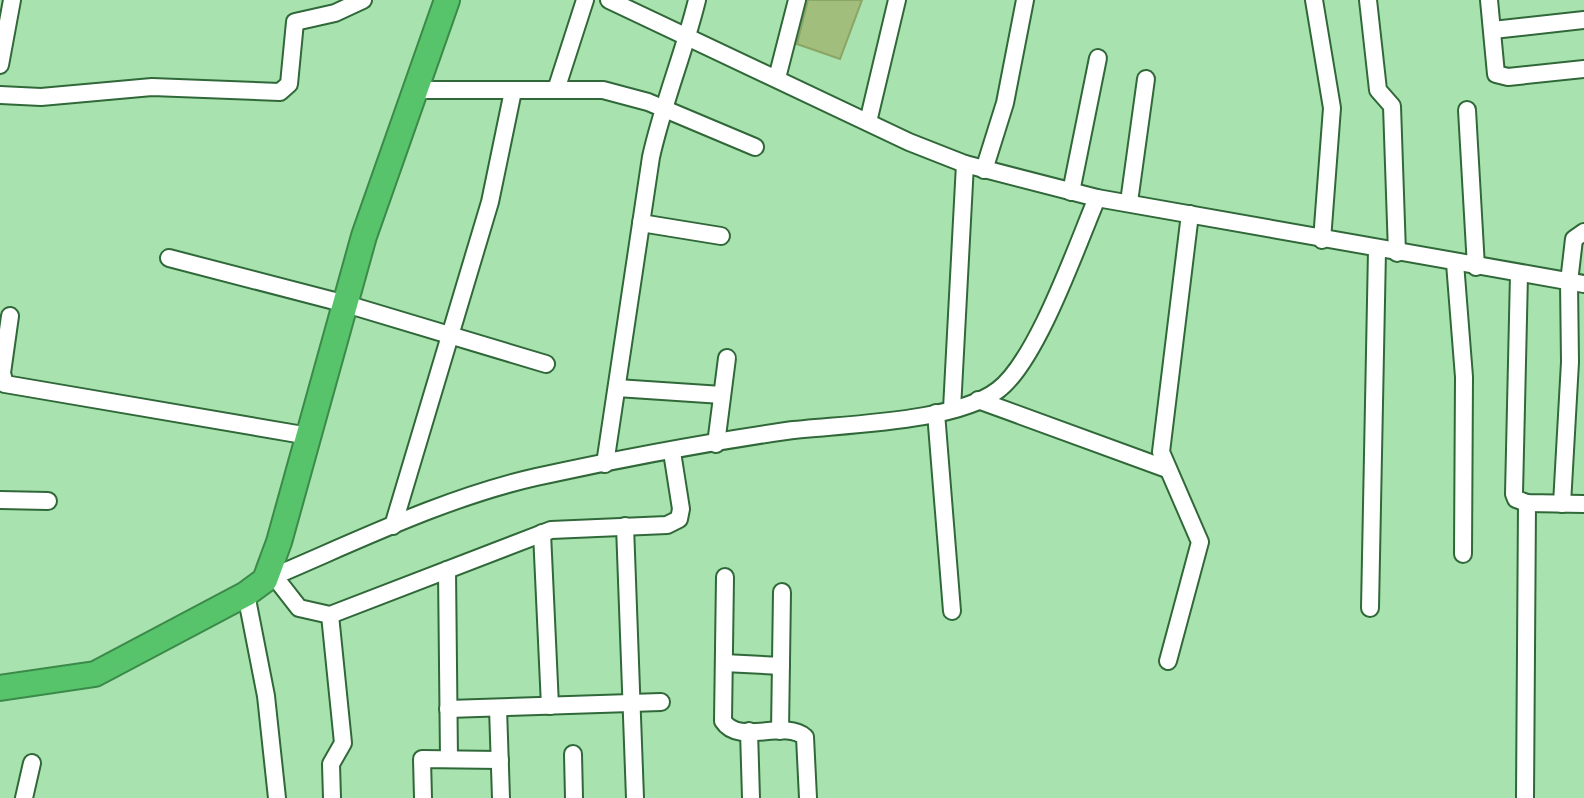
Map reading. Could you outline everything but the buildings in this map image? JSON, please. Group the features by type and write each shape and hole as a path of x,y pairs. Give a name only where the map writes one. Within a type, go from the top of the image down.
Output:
{"highway":[{"path":"0,688 95,674 262,583 309,436 364,236 447,0"}],"street":[{"path":"0,65 5,18 12,0"},
{"path":"0,95 41,97 152,87 280,92 289,84 295,22 335,13 363,0"},
{"path":"556,90 585,0"},
{"path":"609,0 868,122 984,170 1097,198 1576,283"},
{"path":"605,464 641,223 662,108 688,37 697,0"},
{"path":"777,78 797,0"},
{"path":"868,122 897,0"},
{"path":"984,170 1005,103 1025,0"},
{"path":"1314,0 1332,108 1322,240"},
{"path":"1368,0 1378,90 1392,106 1397,253"},
{"path":"1489,0 1494,71 1500,76 1584,69"},
{"path":"1493,30 1584,20"},
{"path":"1071,192 1098,58"},
{"path":"1129,202 1146,79"},
{"path":"414,90 603,90 662,108 755,147"},
{"path":"393,526 490,202 513,91"},
{"path":"1467,110 1476,267"},
{"path":"952,611 944,411 965,164"},
{"path":"262,583 393,526 513,483 716,444 944,411 998,391 1021,362 1042,324 1097,198"},
{"path":"1168,661 1200,542 1190,512 1167,469 1161,438 1190,214"},
{"path":"641,223 721,236"},
{"path":"1562,504 1576,283 1574,239 1584,232"},
{"path":"1370,608 1377,250"},
{"path":"169,258 346,304 546,364"},
{"path":"1455,263 1464,377 1463,554"},
{"path":"1519,274 1513,484 1516,499 1527,503 1584,504"},
{"path":"10,316 2,373 5,384 309,436"},
{"path":"716,444 727,358"},
{"path":"617,388 722,395"},
{"path":"978,400 1167,469"},
{"path":"262,583 299,608 330,615 542,533 565,528 667,525 679,519 681,509 672,452"},
{"path":"0,500 48,501"},
{"path":"1525,798 1527,503"},
{"path":"625,526 634,703 635,798"},
{"path":"542,533 550,706"},
{"path":"447,570 449,759"},
{"path":"725,577 723,721 729,728 795,730 805,737 808,798"},
{"path":"262,583 266,696 277,798"},
{"path":"780,731 782,592"},
{"path":"330,615 343,743 331,764 332,798"},
{"path":"724,663 781,666"},
{"path":"448,709 661,702"},
{"path":"498,708 501,798"},
{"path":"749,731 751,798"},
{"path":"573,754 574,798"},
{"path":"423,798 422,759 500,760"},
{"path":"24,798 32,763"}]}
